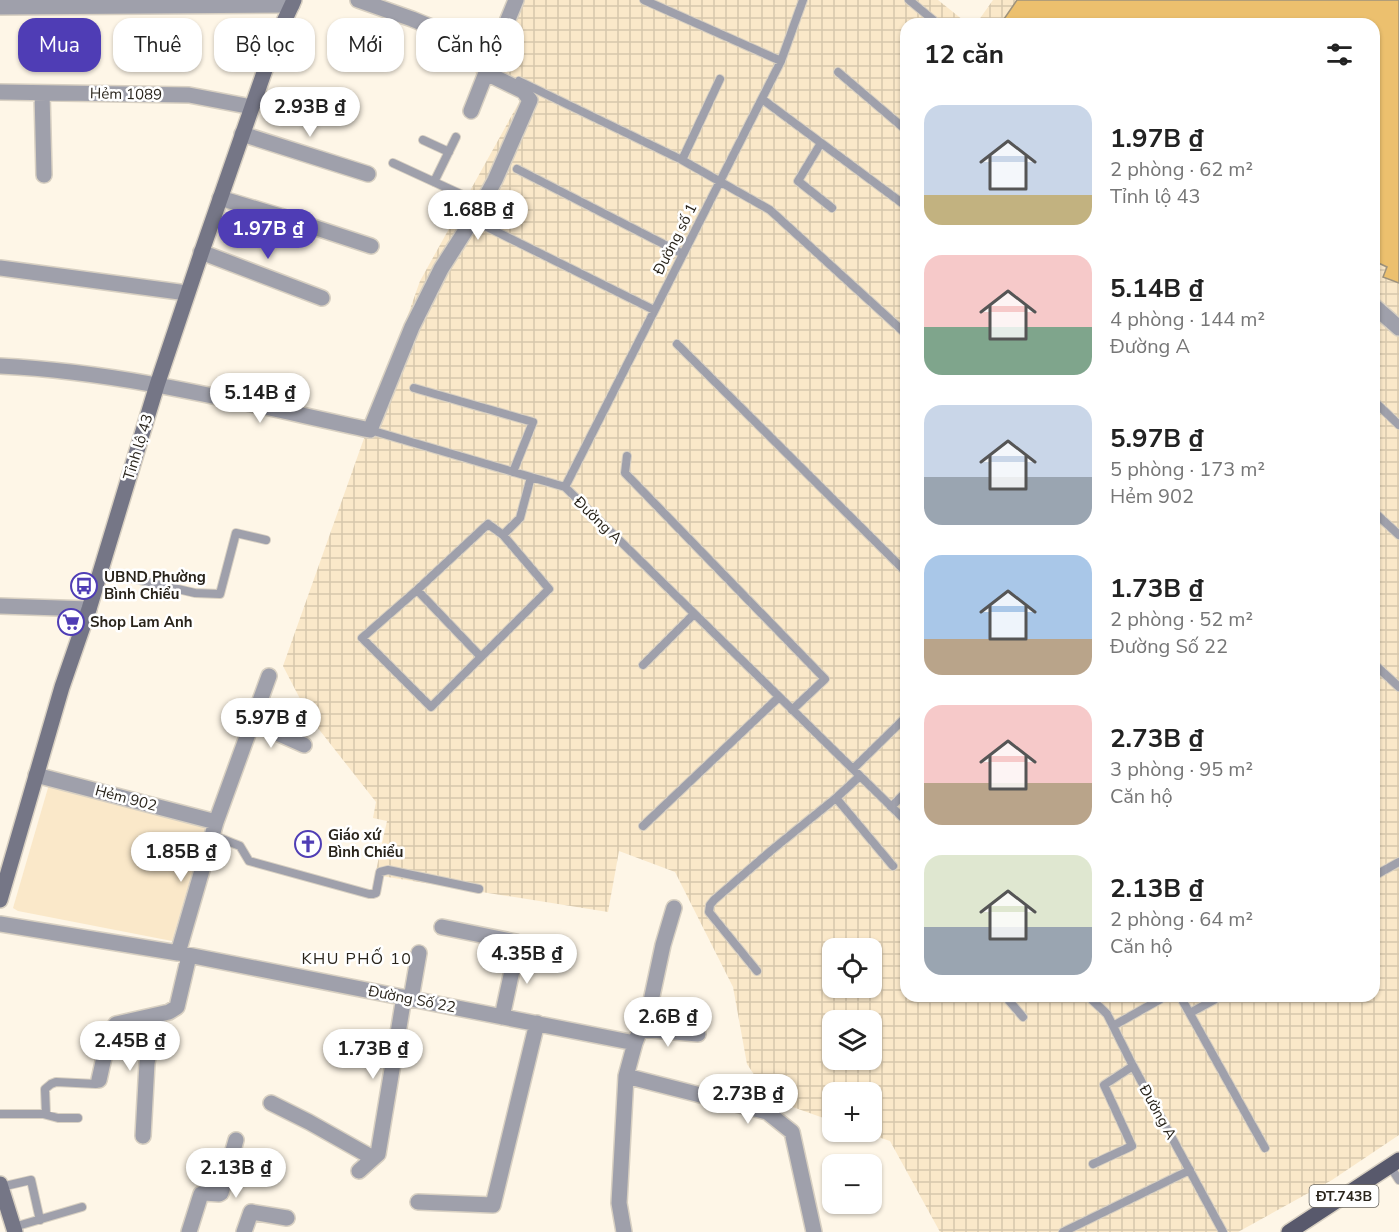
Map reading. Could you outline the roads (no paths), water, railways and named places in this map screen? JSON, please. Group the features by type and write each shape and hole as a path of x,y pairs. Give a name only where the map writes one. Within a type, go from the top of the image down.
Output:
{"main road":[{"name":"Tỉnh lộ 43","path":"0,900 62,687 89,609 157,385 275,41 293,3"},
{"name":"ĐT.743B","path":"1289,1232 1394,1163"},
{"path":"0,1185 15,1230"}],"street":[{"path":"358,0 416,21"},
{"path":"509,18 516,0"},
{"path":"0,7 293,3"},
{"path":"370,430 412,327 441,269 495,180 530,100 523,91 493,73 471,111"},
{"name":"Hẻm 1089","path":"0,92 189,95 252,107"},
{"path":"42,93 44,175"},
{"path":"242,134 368,174"},
{"path":"220,198 371,246"},
{"path":"201,252 322,298"},
{"path":"0,268 188,293"},
{"path":"1380,311 1399,328"},
{"name":"Đường A","path":"0,366 45,368 157,385 370,430"},
{"path":"0,606 89,609"},
{"path":"99,1080 109,1035 114,1027 120,1023 170,1012 177,1007 183,955 214,828 269,676"},
{"path":"252,722 304,745"},
{"name":"Hẻm 902","path":"36,775 214,828"},
{"path":"624,1232 619,1203 626,1076 651,1001 674,908"},
{"name":"Đường Số 22","path":"0,924 183,955 537,1023 638,1036 698,1034"},
{"path":"442,927 518,943 502,1017"},
{"path":"359,1171 378,1154 407,998 419,952"},
{"path":"143,1136 147,1063 159,1015"},
{"path":"418,1202 493,1205 537,1023"},
{"path":"626,1076 767,1112 792,1132 814,1232"},
{"path":"271,1103 373,1158"},
{"path":"189,1232 201,1194 221,1193 236,1140"},
{"path":"244,1232 251,1212 287,1218"}],"lane":[{"path":"644,0 781,61"},
{"name":"Đường số 1","path":"565,487 781,61 803,0"},
{"path":"909,0 931,18"},
{"path":"838,72 900,125"},
{"path":"493,73 682,160 770,210 900,329"},
{"path":"682,160 720,79"},
{"path":"762,99 900,202"},
{"path":"434,182 456,137"},
{"path":"423,140 449,152"},
{"path":"821,143 798,181 832,208"},
{"path":"393,163 482,204"},
{"path":"517,169 683,254"},
{"path":"483,225 654,310"},
{"path":"677,344 900,566"},
{"path":"414,388 533,422 513,472"},
{"path":"1380,407 1399,425"},
{"name":"Đường A","path":"370,430 565,487 900,815"},
{"path":"627,456 625,473 825,679 792,710"},
{"path":"503,535 520,518 531,477"},
{"path":"1380,518 1399,535"},
{"path":"488,524 503,535 549,589 431,707 362,638 417,590 488,524"},
{"path":"100,571 195,593 220,594 236,533 266,540"},
{"path":"417,590 481,657"},
{"path":"643,665 694,614"},
{"path":"1380,670 1399,687"},
{"path":"643,826 779,697"},
{"path":"853,770 900,723"},
{"path":"757,971 709,912 710,905 860,776"},
{"path":"836,798 893,866"},
{"path":"891,807 900,798"},
{"path":"214,828 240,846 249,861 369,894 376,893 380,872 388,870 480,889"},
{"path":"1380,873 1399,862"},
{"path":"1010,1002 1023,1017"},
{"name":"Đường A","path":"1094,1002 1107,1014 1223,1232"},
{"path":"1113,1026 1155,1002"},
{"path":"1184,1002 1265,1148"},
{"path":"1190,1013 1210,1002"},
{"path":"1093,1164 1132,1146 1104,1085 1133,1066"},
{"path":"45,1114 45,1089 51,1084 56,1082 96,1084 99,1080"},
{"path":"0,1114 45,1114 58,1118 78,1118"},
{"path":"1394,1163 1399,1180"},
{"path":"1063,1232 1190,1170"},
{"path":"0,1185 31,1180 40,1220"},
{"path":"15,1230 82,1207"}],"place":[{"name":"UBND Phường Bình Chiểu","path":"84,586"},
{"name":"Shop Lam Anh","path":"71,622"},
{"name":"Giáo xứ Bình Chiểu","path":"308,844"}],"district":[{"name":"KHU PHỐ 10","path":"357,958"}]}
